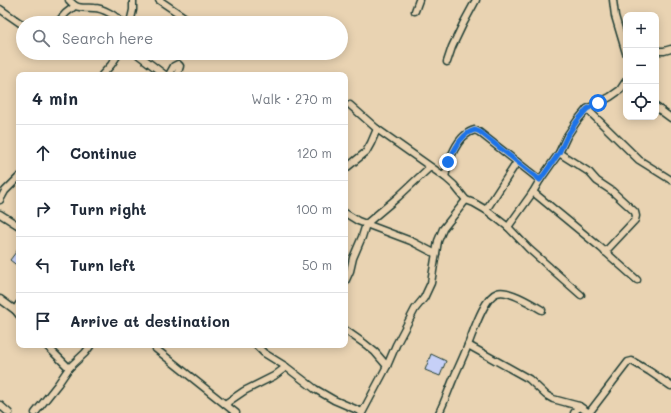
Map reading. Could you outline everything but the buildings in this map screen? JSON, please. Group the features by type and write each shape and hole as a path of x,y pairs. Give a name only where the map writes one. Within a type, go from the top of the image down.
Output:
{"street":[{"path":"69,0 75,6 96,8 114,16"},
{"path":"132,16 133,0"},
{"path":"158,0 182,16"},
{"path":"415,11 419,0"},
{"path":"447,62 463,24 476,0"},
{"path":"613,0 615,16 625,48"},
{"path":"63,16 75,6"},
{"path":"0,9 16,20"},
{"path":"659,52 671,49"},
{"path":"105,72 114,60"},
{"path":"145,60 161,72"},
{"path":"171,72 174,66 178,64 180,66 178,72"},
{"path":"508,227 559,153 567,136 577,121 587,109 610,97 623,87"},
{"path":"350,105 376,129 445,177 466,200 486,210 508,227 529,249 581,295"},
{"path":"587,109 639,160 671,180"},
{"path":"659,109 671,118"},
{"path":"348,167 366,152 376,129"},
{"path":"445,177 448,162 454,150 462,138 471,130 475,130 480,132 540,180"},
{"path":"559,153 589,172 597,181 612,191 635,212 635,220 605,252"},
{"path":"486,210 516,162"},
{"path":"348,275 366,224 430,167"},
{"path":"0,200 5,191 16,180"},
{"path":"533,192 568,220 637,280"},
{"path":"259,348 315,389 362,413 387,366 402,333 415,309 424,298 432,283 438,241 443,230 466,200"},
{"path":"0,214 16,224"},
{"path":"348,215 358,221 411,241 436,254"},
{"path":"441,412 479,317 491,297 497,292 507,293 542,310"},
{"path":"0,299 16,312"},
{"path":"348,332 375,352 387,366"},
{"path":"468,345 529,379 546,395 553,399 579,406 589,413 628,362 632,361 671,386"},
{"path":"49,348 69,368"},
{"path":"35,413 69,368 89,348"},
{"path":"156,350 236,413"},
{"path":"225,404 244,391 274,376 286,367"},
{"path":"0,405 9,413"},
{"path":"574,413 579,406"}],"route":[{"path":"448,162 462,138 471,130 475,130 480,132 540,180 559,153 567,136 577,121 587,109 598,103"}]}
